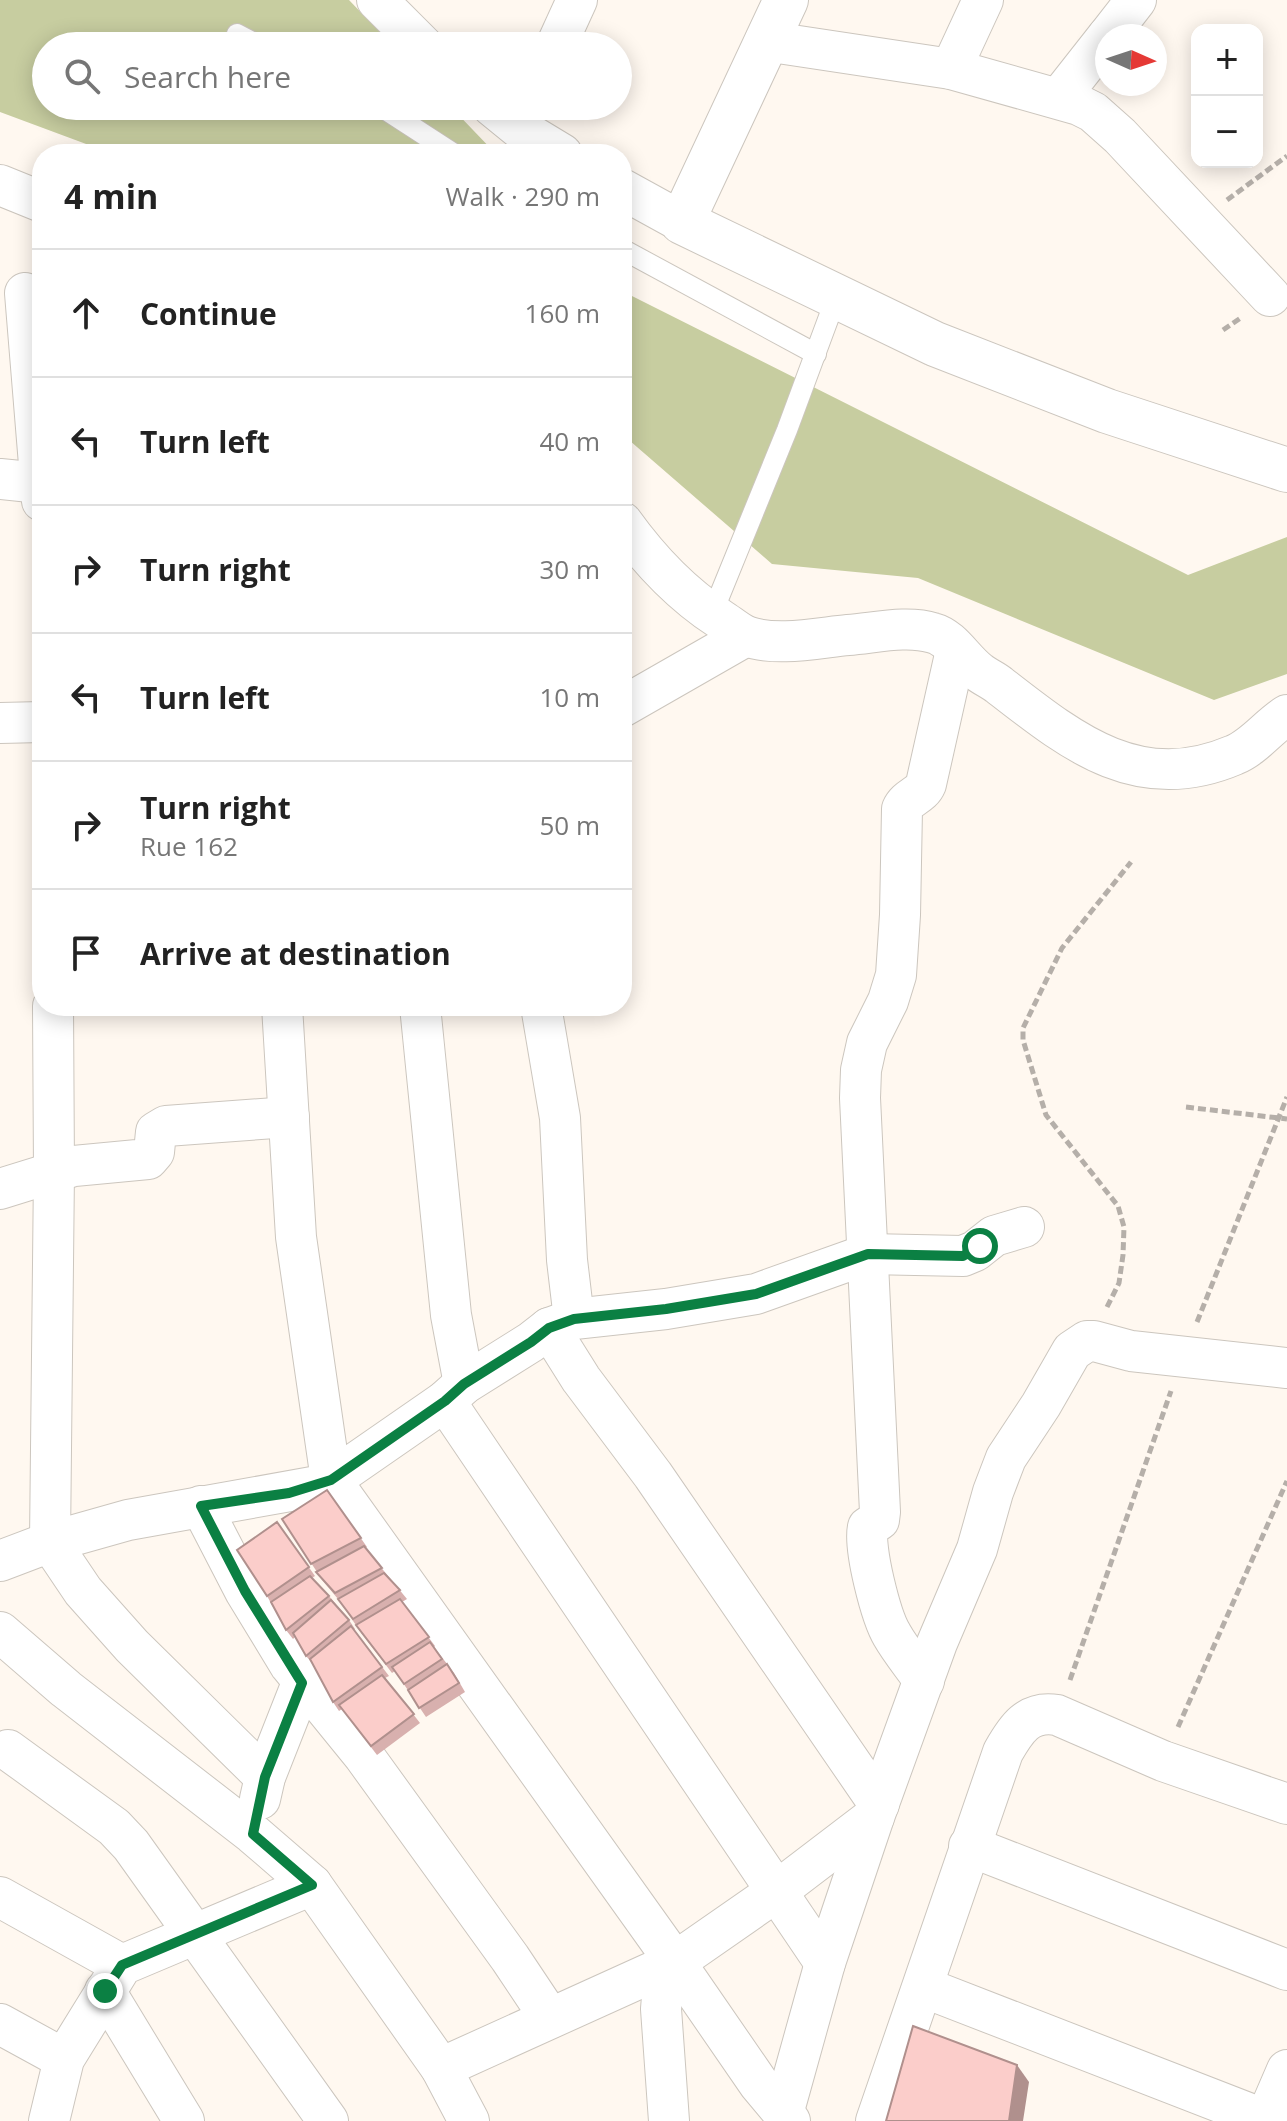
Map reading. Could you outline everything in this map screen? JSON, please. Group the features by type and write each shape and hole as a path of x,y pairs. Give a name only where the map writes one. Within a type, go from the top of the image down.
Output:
{"street":[{"path":"377,0 409,32"},
{"path":"562,32 577,0"},
{"path":"682,222 786,0"},
{"path":"951,69 983,0"},
{"path":"1117,24 1136,0"},
{"path":"765,41 951,69 1059,98 1093,112 1201,219 1270,296"},
{"path":"1059,98 1095,52"},
{"path":"522,120 550,144"},
{"path":"0,185 32,198"},
{"path":"632,194 836,298 935,344 1054,391 1287,470"},
{"path":"22,294 32,398"},
{"path":"0,479 32,489"},
{"path":"632,535 660,570 697,604 746,636 788,640 919,631 943,637 978,671 1058,731 1121,761 1147,768 1179,770 1203,766 1237,754 1287,715"},
{"path":"632,701 746,636"},
{"path":"924,1681 890,1633 876,1591 866,1544 868,1527 879,1520 880,1512 860,1098 861,1070 867,1043 888,1001 896,975 902,809 905,802 922,791 926,784 956,650"},
{"path":"0,723 32,722"},
{"path":"53,1016 50,1542 83,1591 132,1646 265,1777"},
{"path":"282,1016 296,1237 331,1480 759,2084 787,2117"},
{"path":"421,1016 451,1315 454,1393 825,1963"},
{"path":"543,1016 560,1118 567,1260 561,1323 581,1379 653,1475 876,1810"},
{"path":"0,1189 74,1166 148,1159 154,1152 157,1130 166,1126 289,1117"},
{"path":"0,1561 50,1542 128,1520 289,1493 331,1480 454,1393 561,1323 756,1294 868,1254 963,1256 994,1236 1024,1227"},
{"path":"787,2117 825,1963 876,1810 951,1608 980,1540 993,1492 1006,1458 1072,1351 1079,1345 1094,1341 1131,1351 1287,1368"},
{"path":"201,1506 245,1591 302,1683 364,1756 550,2018"},
{"path":"0,1632 66,1689 253,1834 312,1885 441,2068 469,2121"},
{"path":"253,1834 265,1777 302,1683"},
{"path":"876,2121 1003,1752 1013,1732 1033,1716 1057,1715 1163,1761 1287,1804"},
{"path":"8,1750 114,1827 152,1871 328,2121"},
{"path":"441,2068 675,1962 777,1891 876,1810"},
{"path":"969,1846 1287,1970"},
{"path":"49,2121 64,2059 113,1978 195,1933 312,1885"},
{"path":"0,1897 113,1978 184,2121"},
{"path":"658,2116 662,1997 675,1962"},
{"path":"923,1987 1265,2120 1287,2070"},
{"path":"1,2028 64,2059"}],"lane":[{"path":"402,120 439,144"},
{"path":"632,254 816,354"},
{"path":"712,614 836,298"}],"path":[{"path":"1201,219 1287,156"},
{"path":"1079,1345 1103,1315 1119,1283 1124,1227 1118,1206 1046,1115 1023,1040 1023,1028 1062,948 1131,862"},
{"path":"1057,1715 1184,1356 1287,1097"},
{"path":"1186,1107 1287,1119"},
{"path":"1163,1761 1287,1481"}],"green space":[{"path":"0,0 349,0 380,32 32,32 32,120 463,120 486,144 86,144 0,112"},
{"path":"632,296 1188,575 1287,537 1287,674 1214,700 918,578 772,564 632,443"}],"building":[{"path":"327,1490 361,1538 311,1564 282,1519"},
{"path":"277,1522 309,1567 267,1596 237,1550"},
{"path":"364,1546 382,1568 335,1593 316,1572"},
{"path":"384,1573 400,1590 353,1619 338,1599"},
{"path":"310,1576 329,1596 286,1630 271,1602"},
{"path":"400,1599 429,1637 386,1664 356,1625"},
{"path":"331,1600 349,1620 306,1656 293,1633"},
{"path":"351,1626 382,1667 333,1702 310,1659"},
{"path":"430,1642 442,1659 404,1684 392,1667"},
{"path":"447,1664 459,1683 419,1708 408,1690"},
{"path":"382,1675 414,1714 371,1746 339,1705"},
{"path":"913,2026 1017,2065 1009,2121 886,2121"}],"route":[{"path":"105,1991 122,1965 312,1885 253,1834 265,1777 302,1683 245,1591 201,1506 289,1493 331,1480 445,1401 464,1384 549,1328 574,1319 666,1309 756,1294 868,1254 953,1257 968,1254 980,1246"}]}
